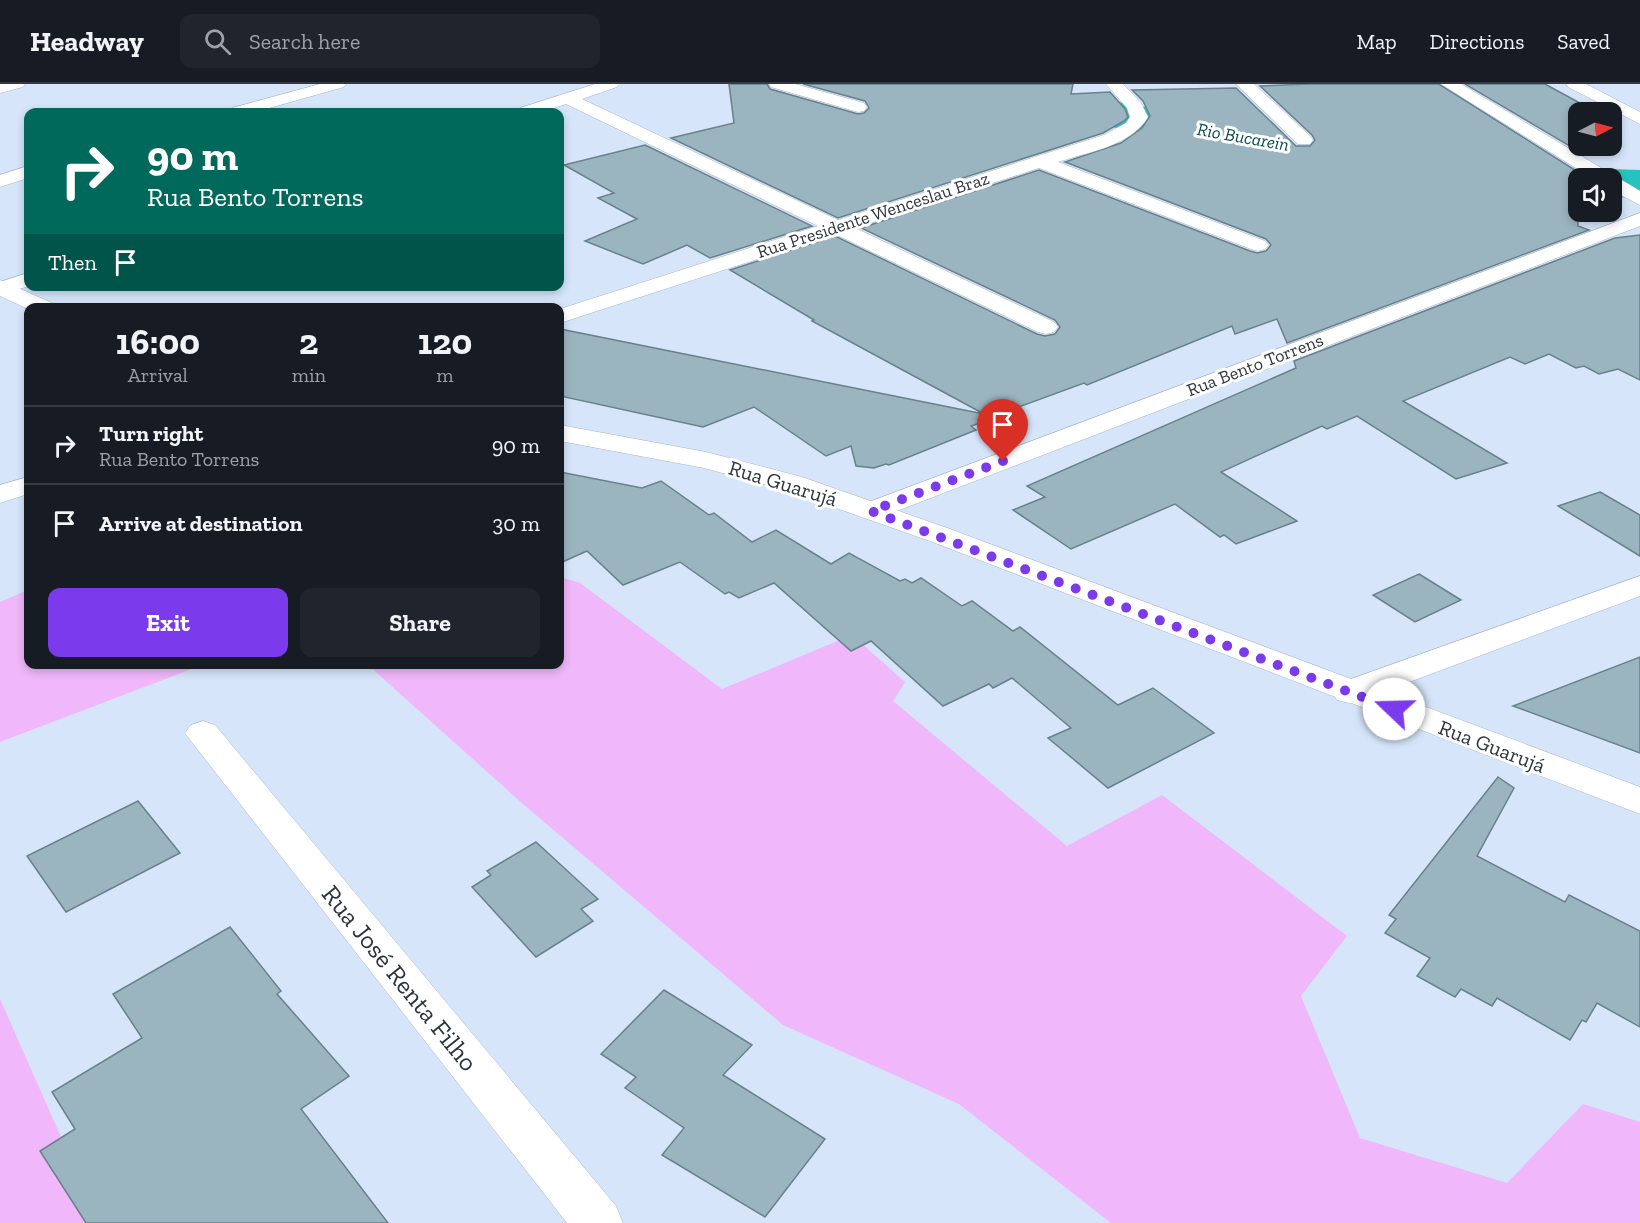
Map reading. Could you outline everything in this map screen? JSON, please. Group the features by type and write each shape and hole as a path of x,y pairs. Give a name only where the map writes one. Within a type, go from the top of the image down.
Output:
{"street":[{"path":"0,88 17,84"},
{"path":"252,108 338,84"},
{"path":"539,108 611,84"},
{"path":"777,84 858,107"},
{"name":"Rua Presidente Wenceslau Braz","path":"564,315 1110,139 1138,121 1136,107 1114,84"},
{"path":"1244,84 1304,140"},
{"path":"1449,84 1588,168"},
{"path":"1574,84 1640,119"},
{"path":"568,99 1046,327"},
{"path":"1041,162 1258,245"},
{"path":"0,181 24,173"},
{"path":"1622,192 1638,205"},
{"name":"Rua Bento Torrens","path":"871,511 1638,205"},
{"path":"2,287 24,281"},
{"path":"2,287 34,303"},
{"name":"Rua Guarujá","path":"564,434 706,460 792,483 1640,801"},
{"path":"0,494 24,486"},
{"path":"1349,692 1640,585"},
{"name":"Rua José Renta Filho","path":"203,733 597,1223"}],"shaded area":[{"path":"564,578 580,583 722,689 852,635 905,682 893,701 1067,846 1162,795 1347,936 1301,996 1360,1138 1507,1183 1583,1104 1640,1122 1640,1223 1111,1223 959,1104 783,1025 523,804 372,669 564,669"},
{"path":"24,592 24,669 192,669 0,742 0,602"},
{"path":"0,999 99,1223 0,1223"}],"building":[{"path":"729,84 767,84 770,89 858,114 864,113 869,108 865,101 803,84 1073,84 1071,94 1110,92 1125,109 1128,117 1103,133 838,218 671,138 734,123"},
{"path":"1439,84 1572,168 1568,168 1568,222 1578,222 1578,226 1589,230 1287,343 1277,319 1235,334 1232,326 1087,385 1084,383 994,416 998,417 971,426 976,430 889,465 874,468 856,466 851,446 826,456 754,407 703,427 564,397 564,330 984,414 812,321 814,320 730,270 835,236 1037,334 1045,336 1055,334 1060,327 1055,320 861,228 1039,170 1257,253 1266,251 1271,245 1266,239 1065,162 1121,143 1142,128 1150,116 1143,101 1132,90 1236,88 1296,146 1310,146 1315,140 1260,86"},
{"path":"1465,84 1545,84 1578,102 1568,102 1568,145"},
{"path":"645,145 812,226 710,258 687,245 643,264 585,241 637,219 598,198 614,193 564,165"},
{"path":"1640,235 1640,380 1618,369 1599,374 1584,366 1576,368 1549,354 1525,364 1510,357 1403,401 1507,463 1456,479 1357,416 1327,429 1322,426 1221,472 1297,521 1236,544 1224,535 1220,537 1175,504 1071,549 1013,510 1045,497 1027,486 1296,368 1294,361 1615,238"},
{"path":"564,473 642,488 661,481 709,515 714,513 752,542 776,530 831,564 849,553 900,581 905,579 912,583 921,578 962,606 972,601 1013,631 1020,627 1118,705 1153,688 1214,733 1108,788 1048,738 1071,728 1012,678 993,688 989,684 943,706 871,641 851,651 774,583 739,598 729,592 725,594 680,562 623,585 587,551 564,561"},
{"path":"1600,492 1640,515 1640,556 1558,506"},
{"path":"1419,574 1461,600 1415,622 1373,595"},
{"path":"1640,657 1640,753 1513,706"},
{"path":"1498,777 1514,788 1477,856 1565,902 1569,895 1640,931 1640,1027 1597,1003 1586,1022 1582,1020 1570,1040 1497,998 1492,1006 1461,989 1455,997 1417,976 1430,958 1385,933 1396,919 1389,915"},
{"path":"138,801 180,853 66,912 27,856"},
{"path":"536,842 598,899 581,909 593,921 536,957 472,887 491,875 487,871"},
{"path":"230,927 281,991 277,994 349,1076 301,1109 388,1223 86,1223 40,1151 75,1129 52,1092 142,1038 113,994"},
{"path":"664,990 752,1045 723,1075 825,1139 765,1217 662,1155 684,1128 625,1088 636,1077 601,1054"}],"waterway":[{"name":"Rio Bucarein","path":"909,84 1075,107 1260,142"},
{"name":"Rio Bucarein","path":"1622,183 1640,184"}],"route":[{"path":"1003,461 871,511 940,535 1394,709"}]}
